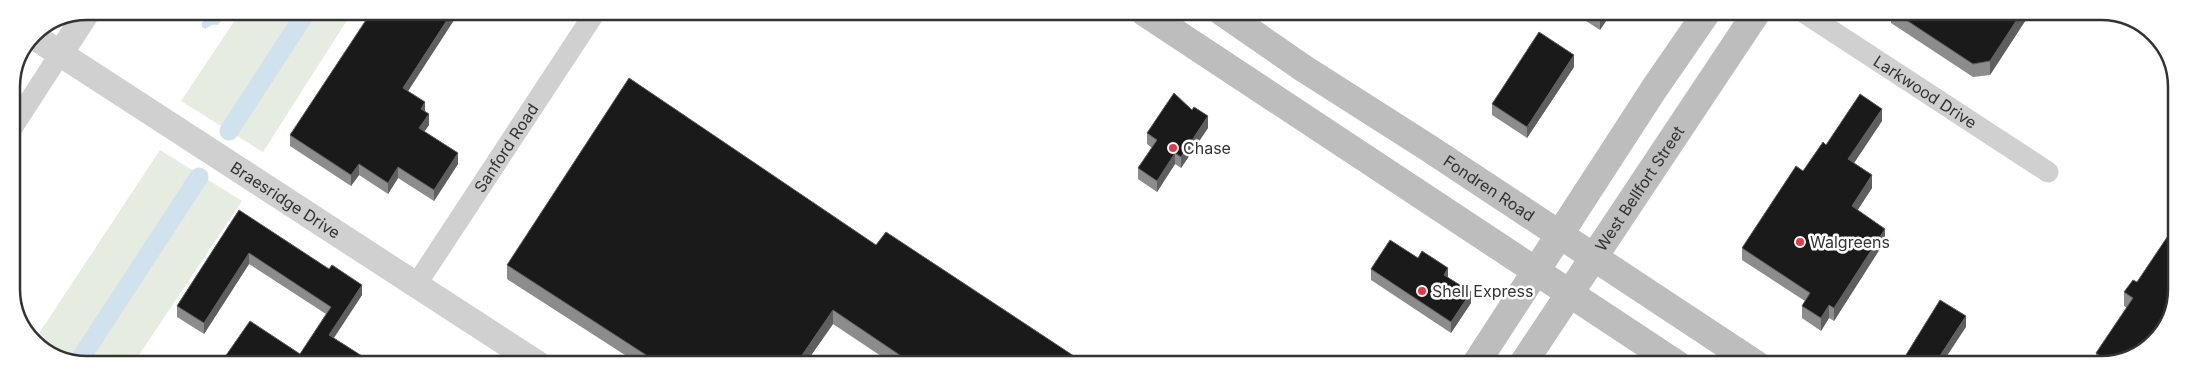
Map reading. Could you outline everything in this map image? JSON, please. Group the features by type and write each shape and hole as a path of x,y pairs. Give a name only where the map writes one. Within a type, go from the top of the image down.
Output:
{"main road":[{"path":"1156,20 1665,356"},
{"name":"Fondren Road","path":"1234,20 1743,356"},
{"path":"1480,356 1561,235 1654,88 1701,20"},
{"name":"West Bellfort Street","path":"1527,356 1752,20"},
{"path":"1280,103 1304,68"}],"street":[{"path":"20,116 82,20"},
{"name":"Sanford Road","path":"416,285 590,20"},
{"name":"Larkwood Drive","path":"1815,20 2048,172"},
{"name":"Braesridge Drive","path":"40,40 526,356"}],"shaded area":[{"path":"235,20 347,20 263,152 181,101"},
{"path":"160,150 242,201 138,356 87,356 70,354 50,345 38,334"}],"water":[{"path":"206,20 222,20 218,25 212,25 205,29 202,27 202,22"}],"building":[{"path":"366,20 447,20 403,88 425,102 421,109 429,114 419,128 458,153 434,190 398,167 388,183 359,164 351,175 290,135"},
{"path":"1906,20 2017,20 1990,61 1973,64"},
{"path":"1539,32 1574,55 1527,127 1492,104"},
{"path":"629,78 876,245 886,232 1074,356 901,356 833,310 801,356 648,356 507,265"},
{"name":"Chase","path":"1174,93 1192,110 1194,107 1208,116 1181,157 1175,153 1157,181 1138,168 1157,140 1147,133"},
{"path":"1860,94 1882,109 1848,159 1872,175 1852,206 1885,229 1834,308 1829,305 1821,318 1802,306 1810,293 1742,248 1796,166 1803,171 1823,142 1826,145"},
{"path":"239,210 329,269 332,265 362,285 329,335 362,356 226,356 250,321 300,354 331,307 249,253 204,323 177,306"},
{"path":"2168,236 2168,289 2164,310 2159,322 2151,333 2138,345 2114,355 2100,356 2096,353 2133,298 2124,292 2133,280 2137,282"},
{"path":"1390,240 1418,258 1422,251 1448,268 1444,275 1471,292 1451,322 1371,269"},
{"path":"1940,300 1966,316 1940,356 1905,356"}],"waterway":[{"path":"229,131 301,20"},
{"path":"83,356 199,177"}],"place":[{"name":"Chase","path":"1173,148"},
{"name":"Walgreens","path":"1800,242"},
{"name":"Shell Express","path":"1422,291"}]}
